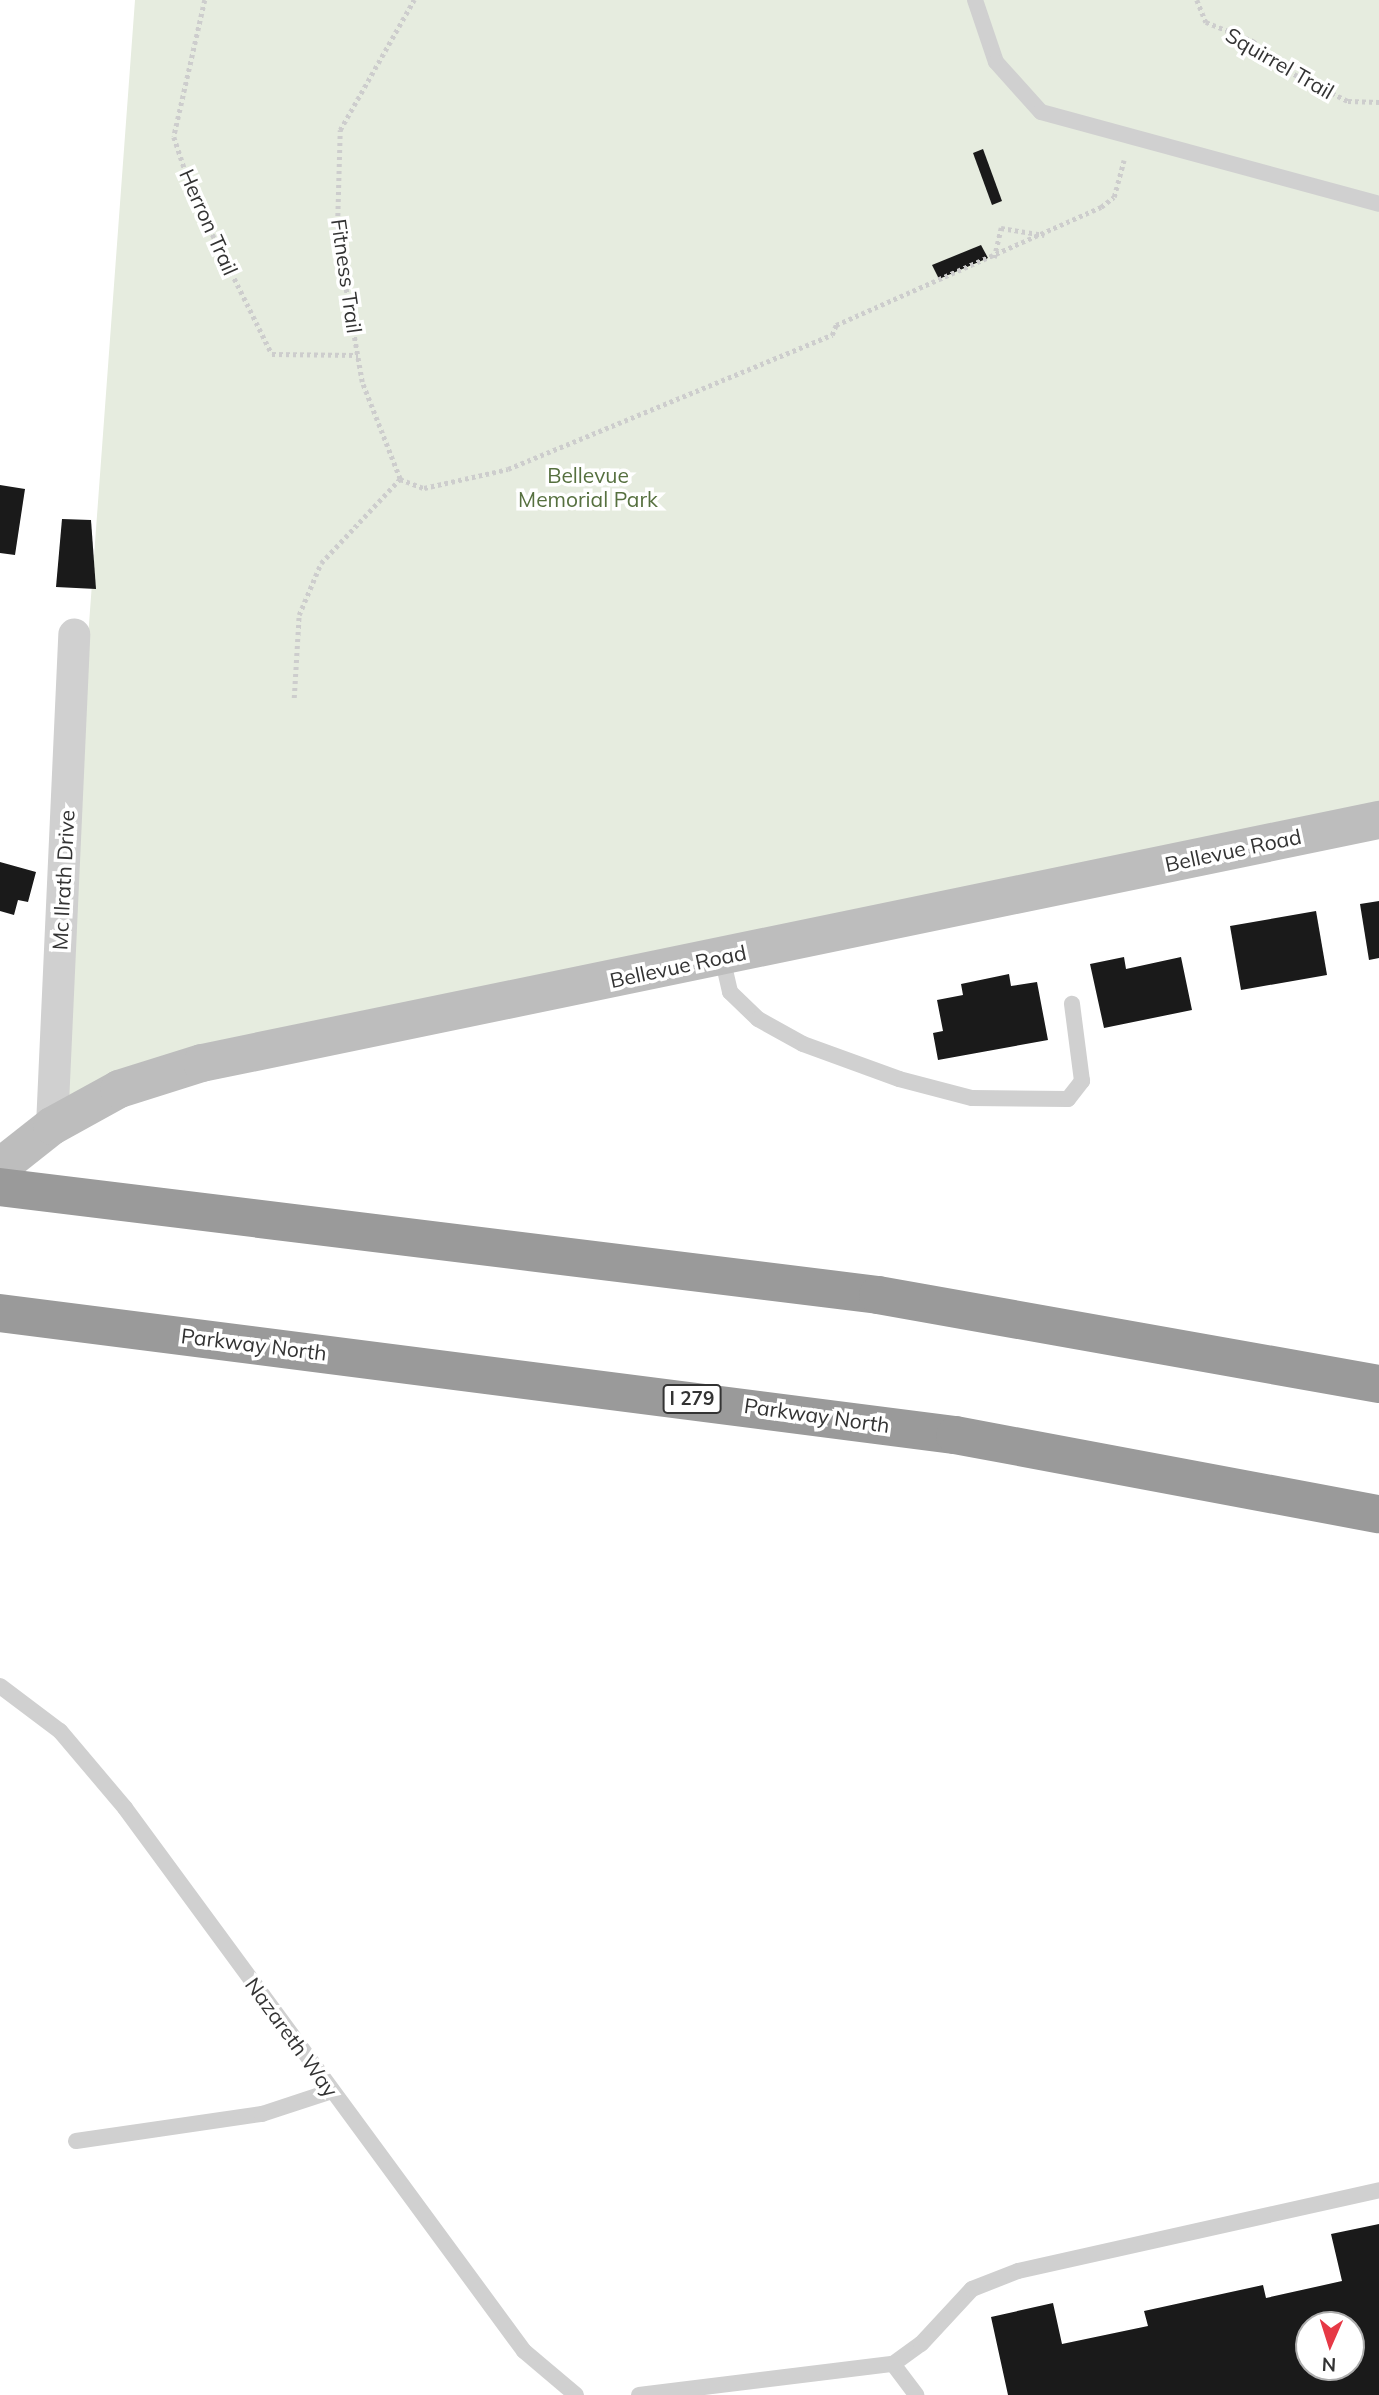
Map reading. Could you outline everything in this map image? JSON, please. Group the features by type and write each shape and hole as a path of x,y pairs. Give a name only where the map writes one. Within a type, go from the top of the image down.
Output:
{"highway":[{"path":"0,1187 878,1295 1379,1384"},
{"name":"Parkway North","path":"0,1313 954,1435 1379,1514"}],"street":[{"name":"Mc Ilrath Drive","path":"44,1132 74,634"},
{"name":"Bellevue Road","path":"0,1167 44,1132 119,1089 202,1063 1379,820"}],"lane":[{"path":"975,0 996,62 1041,112 1130,139 1379,204"},
{"path":"723,957 730,992 758,1019 803,1044 899,1080 972,1098 1068,1099 1082,1081 1072,1004"},
{"name":"Nazareth Way","path":"0,1686 60,1731 125,1808 524,2351 576,2395"},
{"path":"76,2141 262,2114 332,2091"},
{"path":"639,2395 893,2364 921,2344 972,2289 1018,2271 1379,2190"},
{"path":"893,2364 916,2395"}],"path":[{"name":"Herron Trail","path":"205,0 174,136 194,197 272,354 358,355"},
{"name":"Fitness Trail","path":"400,480 358,355 337,237 340,130 414,0"},
{"name":"Squirrel Trail","path":"1197,0 1206,22 1252,41 1288,71 1348,101 1379,102"},
{"path":"294,698 299,615 321,562 400,480 424,488 508,469 832,335 836,325 1045,236 1114,197 1130,139"},
{"path":"994,258 1001,228 1045,236"}],"green space":[{"name":"Bellevue Memorial Park","path":"135,0 1379,0 1379,820 202,1063 52,1126"}],"building":[{"path":"983,149 1002,201 992,205 973,153"},
{"path":"981,245 988,258 939,279 932,265"},
{"path":"0,485 25,489 15,555 0,553"},
{"path":"62,519 91,520 96,589 56,587"},
{"path":"0,862 36,872 28,902 18,900 14,915 0,911"},
{"path":"1379,901 1379,958 1369,960 1360,904"},
{"path":"1316,911 1327,975 1241,990 1230,926"},
{"path":"1124,957 1126,969 1181,957 1192,1010 1104,1028 1090,964"},
{"path":"1009,974 1011,986 1037,982 1048,1040 938,1060 933,1033 943,1031 937,1000 963,995 961,984"},
{"path":"1379,2224 1379,2395 1008,2395 991,2317 1053,2303 1062,2344 1148,2326 1144,2311 1263,2285 1266,2298 1342,2281 1331,2234"}]}
